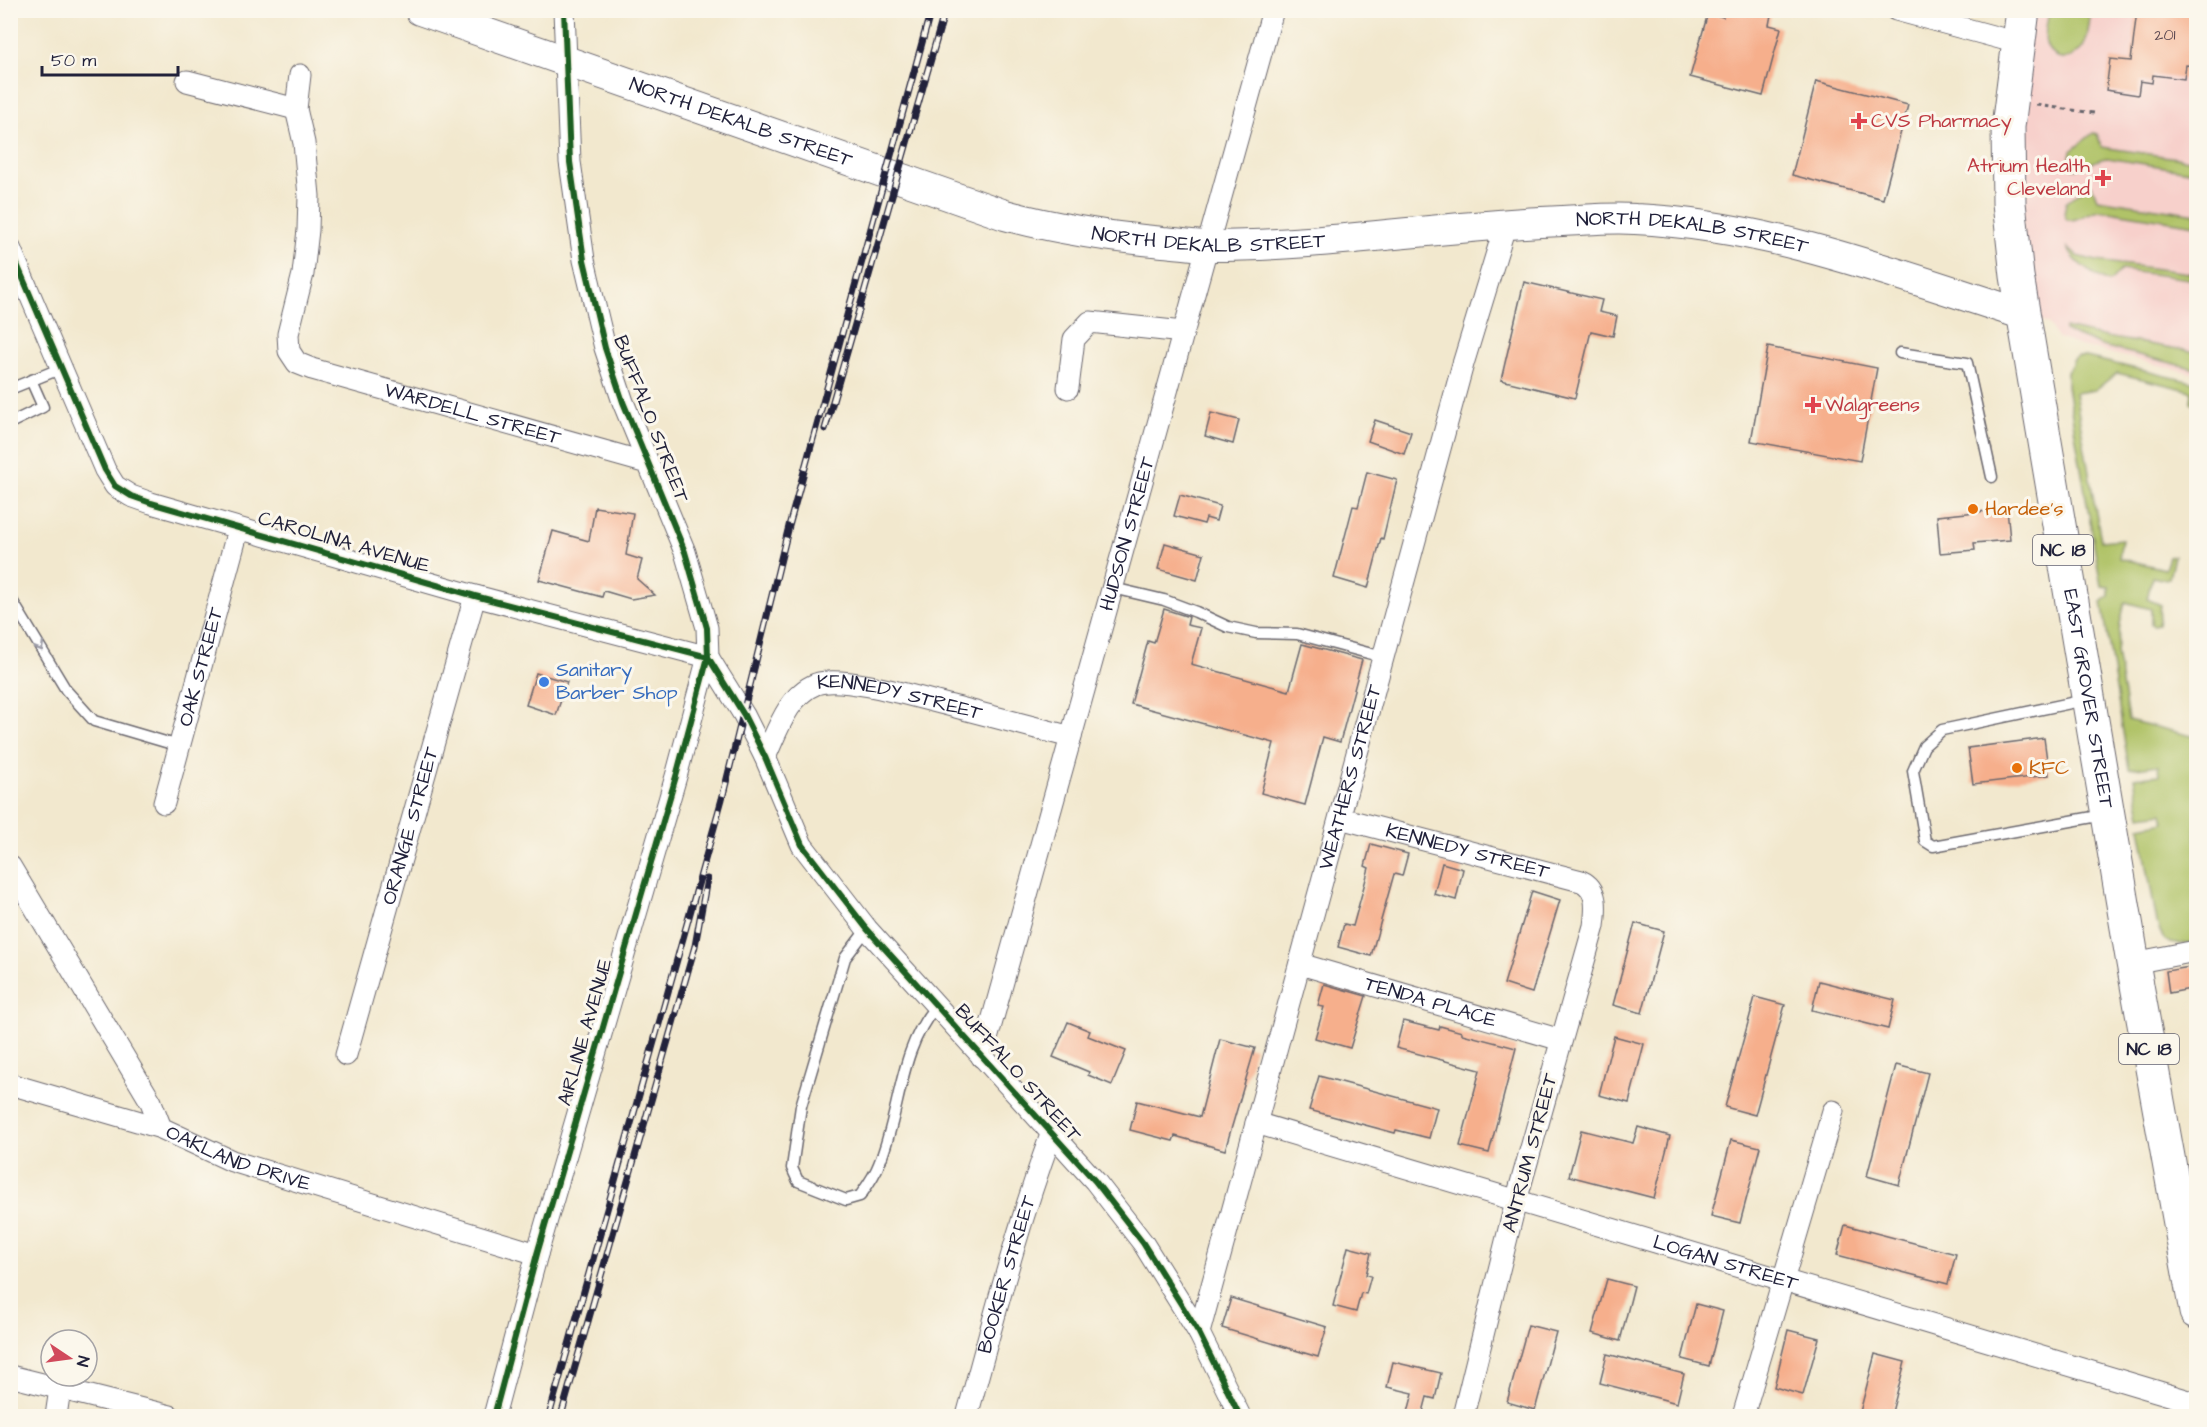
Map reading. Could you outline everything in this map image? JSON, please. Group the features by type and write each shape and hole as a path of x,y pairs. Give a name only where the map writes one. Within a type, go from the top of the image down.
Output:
{"main road":[{"name":"NORTH DEKALB STREET","path":"420,10 1005,215 1050,227 1089,234 1208,246 1303,242 1506,223 1634,218 1757,234 1848,259 2022,314"},
{"name":"EAST GROVER STREET","path":"2023,10 2008,128 2009,203 2022,314 2133,963 2196,1312"}],"street":[{"name":"BUFFALO STREET","path":"564,10 570,162 584,260 605,348 647,464 685,552 707,628 708,657"},
{"name":"HUDSON STREET","path":"982,1057 1273,10"},
{"path":"1896,10 2018,43"},
{"path":"187,81 296,109 300,75"},
{"name":"WARDELL STREET","path":"296,109 304,143 309,196 303,274 288,334 289,351 297,363 647,464"},
{"name":"WEATHERS STREET","path":"1200,1333 1463,364 1506,223"},
{"name":"CAROLINA AVENUE","path":"10,248 105,470 115,486 131,496 238,530 475,596 708,657"},
{"path":"1068,388 1074,339 1090,322 1184,332"},
{"name":"OAK STREET","path":"164,803 238,530"},
{"name":"ORANGE STREET","path":"346,1054 475,596"},
{"path":"708,657 744,715 765,757"},
{"name":"AIRLINE AVENUE","path":"494,1416 537,1254 674,785 708,657"},
{"name":"KENNEDY STREET","path":"765,757 783,719 801,693 817,684 834,682 904,694 1071,737"},
{"name":"BUFFALO STREET","path":"765,757 802,845 867,929 1095,1181 1143,1242 1200,1333 1240,1416"},
{"name":"KENNEDY STREET","path":"1340,818 1581,880 1593,890"},
{"name":"OAKLAND DRIVE","path":"10,866 151,1102 161,1128 232,1161 537,1254"},
{"name":"ANTRUM STREET","path":"1463,1416 1516,1201 1594,926 1596,912 1593,890"},
{"path":"2133,963 2196,951"},
{"name":"TENDA PLACE","path":"1300,964 1562,1040"},
{"path":"10,1084 161,1128"},
{"path":"1743,1416 1833,1111"},
{"name":"LOGAN STREET","path":"1256,1123 2196,1403"},
{"name":"BOOKER STREET","path":"967,1416 1000,1295 1051,1135"},
{"path":"10,1376 170,1416"},
{"path":"56,1416 60,1389"}],"lane":[{"path":"1900,353 1967,363 1992,477"},
{"path":"10,388 62,368"},
{"path":"10,423 43,407 31,380"},
{"path":"1113,588 1164,600 1228,627 1256,633 1297,634 1383,657"},
{"path":"10,597 66,690 94,721 179,746"},
{"path":"2088,700 1942,730 1924,746 1913,771 1925,841 1933,846 2108,815"},
{"path":"867,929 844,958 801,1106 792,1168 798,1181 846,1200 860,1196 879,1164 901,1080 912,1050 928,1016 936,1006"}],"path":[{"path":"2011,102 2094,113"}],"shaded area":[{"name":"Atrium Health Cleveland","path":"2023,11 2196,11 2196,374 2081,346 2058,338 2048,324 2022,314"}],"green space":[{"path":"2049,11 2091,11 2086,39 2077,54 2065,58 2054,55 2049,50 2045,36"},
{"path":"2093,133 2097,134 2102,147 2196,161 2196,172 2107,158 2072,168 2069,162 2071,151"},
{"path":"2088,185 2092,186 2097,199 2196,214 2196,225 2102,210 2067,220 2064,214 2066,203"},
{"path":"2068,248 2077,256 2097,261 2196,274 2196,280 2121,270 2108,282 2079,264"},
{"path":"2065,328 2196,352 2196,369 2102,346 2064,331"},
{"path":"2077,357 2086,357 2196,383 2196,404 2191,403 2192,391 2117,373 2095,390 2075,393 2101,541 2122,539 2119,558 2165,569 2169,557 2174,556 2169,578 2166,580 2152,577 2147,599 2161,605 2158,625 2151,625 2151,609 2125,602 2117,652 2128,720 2196,737 2196,942 2171,943 2163,937 2157,923 2140,827 2165,822 2163,813 2141,816 2134,778 2159,775 2158,765 2129,769 2102,602 2109,596 2109,587 2101,586 2067,386 2067,371"}],"building":[{"path":"1724,10 1772,10 1769,25 1781,28 1763,96 1690,77 1708,13 1723,17"},
{"path":"2137,10 2196,10 2196,66 2186,65 2184,79 2153,75 2152,83 2140,81 2138,95 2106,90 2110,59 2131,61"},
{"path":"1816,81 1908,105 1883,199 1792,175"},
{"path":"1524,282 1602,300 1599,312 1617,316 1613,336 1591,331 1575,398 1501,380"},
{"path":"1768,347 1877,368 1860,461 1751,441"},
{"path":"1211,413 1239,420 1233,444 1205,436"},
{"path":"1375,420 1411,432 1404,454 1368,441"},
{"path":"1367,472 1397,480 1368,588 1334,578 1353,506 1358,507"},
{"path":"1180,495 1220,506 1216,521 1206,518 1204,524 1174,516"},
{"path":"595,507 633,513 626,555 642,560 637,579 655,595 631,599 604,591 602,597 539,580 553,531 589,541"},
{"path":"2007,509 2010,540 1974,543 1975,550 1940,553 1937,516"},
{"path":"1165,543 1204,554 1197,580 1158,569"},
{"path":"1164,609 1189,617 1187,625 1201,628 1191,664 1289,691 1302,644 1362,660 1340,742 1323,737 1305,805 1261,793 1274,743 1131,704 1148,641 1154,643"},
{"path":"536,673 567,682 556,715 526,705"},
{"path":"2044,738 2049,775 1973,784 1968,748"},
{"path":"1371,844 1408,854 1402,876 1394,874 1371,956 1338,947 1344,924 1353,926 1369,868 1365,866"},
{"path":"1442,863 1463,869 1456,900 1434,894"},
{"path":"1532,891 1560,900 1532,993 1504,984"},
{"path":"1635,923 1664,931 1642,1013 1613,1005"},
{"path":"2196,966 2196,988 2169,993 2166,971"},
{"path":"1819,981 1895,1000 1888,1029 1812,1010"},
{"path":"1324,984 1366,996 1350,1048 1315,1038 1324,1007 1318,1006"},
{"path":"1755,997 1785,1005 1755,1115 1725,1107"},
{"path":"1403,1021 1439,1030 1440,1026 1516,1048 1489,1153 1460,1146 1480,1070 1396,1048"},
{"path":"1068,1022 1090,1031 1088,1036 1126,1051 1112,1085 1088,1075 1089,1072 1053,1057"},
{"path":"1614,1036 1644,1044 1629,1103 1599,1095"},
{"path":"1220,1039 1255,1048 1225,1150 1175,1136 1173,1141 1130,1130 1137,1101 1200,1117"},
{"path":"1896,1065 1928,1073 1899,1185 1867,1176"},
{"path":"1319,1076 1437,1108 1429,1138 1396,1130 1395,1133 1309,1110"},
{"path":"1638,1127 1670,1136 1654,1198 1569,1176 1581,1130 1633,1143"},
{"path":"1731,1140 1760,1147 1740,1223 1711,1216"},
{"path":"1845,1225 1956,1254 1948,1284 1837,1255"},
{"path":"1348,1247 1371,1253 1366,1275 1371,1276 1366,1294 1361,1293 1356,1312 1333,1306"},
{"path":"1607,1279 1634,1286 1620,1341 1592,1333"},
{"path":"1231,1298 1327,1327 1318,1357 1222,1328"},
{"path":"1696,1304 1723,1311 1709,1366 1682,1359"},
{"path":"1528,1325 1556,1332 1535,1410 1507,1402"},
{"path":"1788,1330 1819,1338 1803,1395 1774,1387"},
{"path":"1607,1354 1684,1374 1677,1403 1600,1383"},
{"path":"1875,1354 1905,1362 1891,1416 1860,1412"},
{"path":"1393,1362 1441,1373 1435,1399 1427,1397 1422,1416 1407,1416 1413,1393 1387,1387"}],"railway":[{"path":"549,1416 722,799 789,526 931,10"},
{"path":"825,429 945,10"},
{"path":"561,1416 695,946 707,879"}],"cycle path":[{"path":"494,1416 537,1254 677,773 708,657 707,628 685,552 623,402 605,348 584,260 570,162 564,10"},
{"path":"10,248 105,470 115,486 131,496 475,596 708,657 744,715 765,757 802,845 867,929 1095,1181 1143,1243 1199,1333 1240,1416"}],"place":[{"name":"CVS Pharmacy","path":"1859,121"},
{"name":"Atrium Health Cleveland","path":"2103,178"},
{"name":"Walgreens","path":"1813,405"},
{"name":"Hardee's","path":"1973,509"},
{"name":"Sanitary Barber Shop","path":"544,682"},
{"name":"KFC","path":"2017,768"}]}
